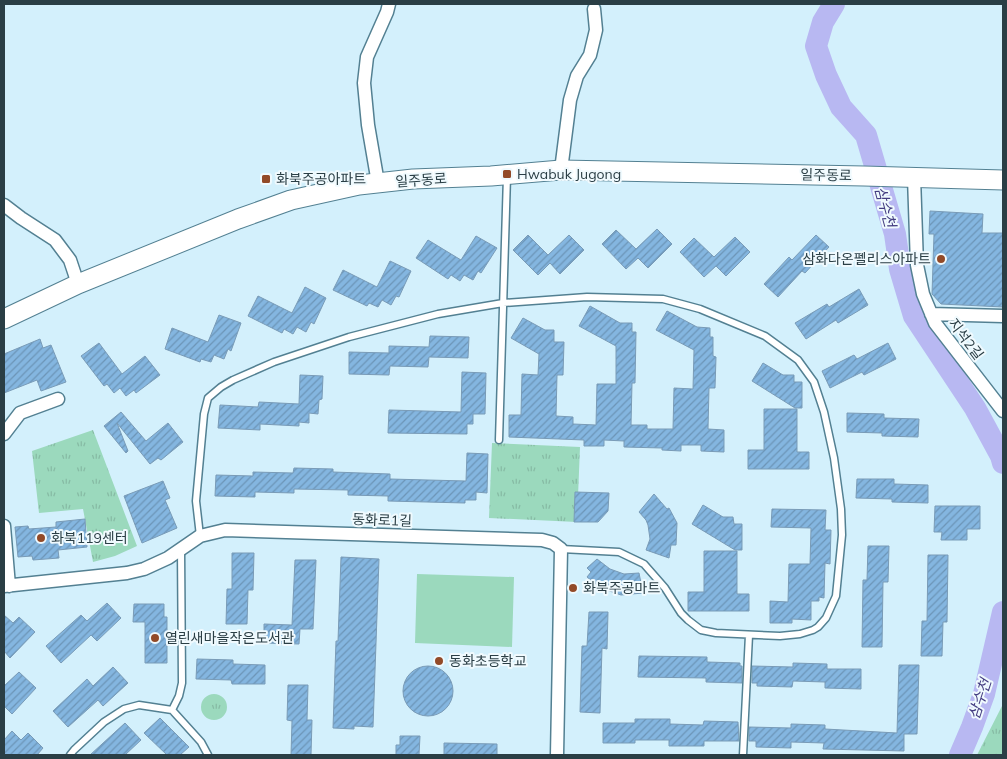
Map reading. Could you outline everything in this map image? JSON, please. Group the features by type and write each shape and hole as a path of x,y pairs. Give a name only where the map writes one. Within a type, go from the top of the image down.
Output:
{"main road":[{"name":"일주동로","path":"4,319 78,284 238,219 290,200 359,185 414,179 561,170 909,177"},
{"path":"909,177 1003,180"}],"street":[{"path":"378,183 368,125 364,83 367,57 388,12 389,4"},
{"path":"561,170 570,100 577,76 590,55 596,30 594,9"},
{"name":"지석2길","path":"909,177 917,265 923,294 934,322 1001,406"},
{"path":"4,205 55,240 70,260 78,284"},
{"name":"지석2길","path":"931,314 1003,316"},
{"path":"4,434 20,413 58,399"},
{"path":"4,526 6,586"},
{"name":"동화로1길","path":"6,586 127,573 144,569 168,558 200,536 225,530 542,540 553,543 561,549"},
{"path":"557,755 561,549"}],"lane":[{"path":"499,440 507,174"},
{"path":"200,536 196,501 204,414 208,398 233,380 274,362 349,337 438,314 503,303 587,298 663,300 700,309 765,336 798,360 814,382 824,412 834,458 841,509 842,535 836,596 826,618 818,627 800,634 787,635 749,635 716,633 702,630 688,620 665,588 644,564 618,552 561,549"},
{"path":"172,710 179,696 182,683 181,549"},
{"path":"743,755 749,635"},
{"path":"70,755 104,722 124,709 139,705 172,710 201,742 208,755"}],"green space":[{"path":"93,430 137,546 115,556 93,562 83,509 39,513 32,451"},
{"path":"492,443 580,447 577,522 489,518"},
{"path":"417,574 514,577 512,647 415,643"},
{"path":"214,694 223,698 227,707 223,716 214,720 205,716 201,707 205,698"},
{"path":"1003,704 1003,755 977,755"}],"building":[{"name":"삼화다온펠리스아파트","path":"930,211 983,214 982,233 1003,233 1003,307 941,304 932,294 934,234 929,234"},
{"path":"657,229 672,244 648,268 638,258 626,269 602,244 616,230 636,249"},
{"path":"528,235 548,255 569,235 584,250 560,274 550,263 538,275 513,250"},
{"path":"816,235 829,247 805,273 802,271 778,297 764,284 789,257 792,260"},
{"path":"476,236 497,248 481,273 478,271 473,280 464,275 460,281 451,275 448,279 416,258 428,240 461,260"},
{"path":"735,237 750,252 726,276 716,266 704,277 680,252 694,238 714,257"},
{"path":"390,261 411,271 399,297 396,296 391,305 382,300 378,307 369,303 367,306 333,290 343,270 377,287"},
{"path":"305,287 326,298 314,324 311,322 306,332 297,327 293,334 284,329 282,333 248,316 258,296 292,313"},
{"path":"859,289 868,305 838,323 836,320 806,339 795,323 827,304 829,307"},
{"path":"590,306 620,323 632,323 632,332 636,332 635,383 632,383 631,425 647,425 647,429 673,429 674,388 693,389 694,350 656,330 667,311 697,327 710,328 710,337 713,337 713,356 716,357 715,388 709,388 708,429 724,430 724,452 701,451 701,445 681,445 681,451 662,450 662,448 624,447 624,441 604,440 604,446 584,446 584,440 509,437 509,415 521,415 522,374 538,375 539,354 511,338 523,318 545,330 554,330 554,342 564,342 563,375 557,375 556,416 573,417 573,424 596,425 597,384 616,384 616,346 579,326"},
{"path":"219,315 241,323 231,351 228,349 224,359 214,355 211,362 201,359 200,362 165,349 172,328 208,342"},
{"path":"430,336 469,337 468,358 429,357 428,367 390,366 389,375 349,374 349,352 389,353 389,346 429,347"},
{"path":"40,339 43,348 51,345 66,382 41,391 37,380 4,393 4,354"},
{"path":"99,343 122,374 145,356 160,375 136,393 134,390 126,396 120,388 114,393 107,384 104,386 81,356"},
{"path":"888,343 896,359 864,375 862,372 830,388 822,371 854,355 857,359"},
{"path":"763,363 783,375 794,375 794,382 802,382 802,408 795,408 752,381"},
{"path":"462,372 486,373 485,414 473,414 473,424 467,424 467,434 388,433 389,410 461,412"},
{"path":"300,375 323,376 322,399 319,400 318,414 309,413 309,423 299,422 299,426 260,424 260,430 218,428 220,405 258,407 259,402 299,404"},
{"path":"764,409 797,409 797,452 809,452 809,469 748,469 748,450 764,450"},
{"path":"121,412 146,441 168,423 183,442 161,460 158,458 150,464 117,423 128,451 126,453 104,426"},
{"path":"847,413 884,414 884,418 919,419 918,437 882,436 882,433 847,432"},
{"path":"467,453 488,454 487,493 476,492 476,500 465,500 465,503 388,501 388,496 348,495 348,490 294,489 294,493 255,492 255,497 215,496 216,475 253,476 253,472 293,473 294,468 333,469 333,472 390,474 390,479 466,481"},
{"path":"857,479 894,479 894,484 928,485 928,503 856,498"},
{"path":"163,481 170,498 165,500 177,528 142,543 124,496"},
{"path":"575,492 609,493 608,511 598,522 574,522"},
{"path":"654,494 667,509 669,508 677,523 676,545 671,545 669,558 646,550 650,539 648,525 639,512"},
{"path":"703,505 723,517 733,517 734,524 742,524 742,550 735,550 692,524"},
{"path":"935,506 980,506 980,529 967,529 967,540 941,540 942,532 934,532"},
{"path":"772,509 826,510 825,530 831,530 830,564 825,563 824,598 819,597 819,601 811,601 811,620 792,619 792,623 770,623 770,601 788,602 789,564 810,564 811,528 771,527"},
{"path":"85,519 87,547 58,550 59,558 33,560 32,556 18,557 15,527 28,526 29,529 56,527 56,522"},
{"path":"868,546 889,546 888,582 883,582 882,647 862,647 863,580 867,580"},
{"path":"704,551 737,551 737,594 749,594 749,611 688,611 688,592 704,592"},
{"path":"232,553 254,553 253,590 248,590 247,624 226,624 227,589 232,589"},
{"path":"928,555 948,555 947,622 943,622 942,656 921,656 922,621 927,621"},
{"path":"341,557 379,559 373,727 354,726 354,729 333,728"},
{"path":"597,559 610,569 624,574 639,573 643,593 621,595 601,588 587,577 591,572 587,568"},
{"path":"295,560 316,560 313,629 300,629 299,644 264,643 264,624 292,625"},
{"path":"107,603 121,618 97,641 91,635 61,663 46,646 81,615 87,621"},
{"path":"134,604 164,604 164,617 167,617 167,663 145,663 145,622 133,622"},
{"path":"589,612 608,612 607,649 602,648 600,713 580,712 582,646 587,646"},
{"path":"4,615 13,623 19,617 35,632 10,658 4,651"},
{"path":"639,656 707,657 707,662 740,663 740,666 742,666 742,683 706,682 706,678 638,677"},
{"path":"197,659 233,660 233,664 265,665 265,684 232,684 231,680 196,679"},
{"path":"793,663 827,664 827,669 861,669 861,689 825,688 825,682 793,681 792,687 757,686 757,683 752,683 752,666 793,667"},
{"path":"899,665 919,665 917,734 904,734 904,751 823,749 824,743 791,742 791,748 756,747 756,741 749,741 749,727 791,728 791,724 825,725 825,729 897,733"},
{"path":"428,666 438,668 446,673 451,681 453,691 451,701 446,709 438,714 428,716 418,714 410,709 405,701 403,691 405,681 410,673 418,668"},
{"path":"113,667 128,683 103,706 98,700 68,727 53,711 87,679 93,686"},
{"path":"19,672 36,688 12,714 4,706 4,686"},
{"path":"288,685 308,685 307,720 312,720 311,755 291,755 292,721 287,720"},
{"path":"160,718 189,747 180,755 167,755 144,733"},
{"path":"635,719 670,719 670,724 703,725 704,721 738,722 739,741 704,741 704,746 669,746 669,740 635,740 635,743 603,743 603,723 635,723"},
{"path":"125,723 141,740 125,755 90,755"},
{"path":"12,731 21,740 28,733 43,748 37,755 4,755 4,740"},
{"path":"400,736 420,736 419,755 396,755 396,745 400,745"},
{"path":"444,743 497,744 497,755 444,755"}],"waterway":[{"name":"삼수천","path":"834,4 823,22 816,46 826,75 841,107 866,135 895,234 900,269 914,316 975,408 1003,463"},
{"name":"삼수천","path":"960,755 984,694 1003,612"}],"place":[{"name":"Hwabuk Jugong","path":"507,174"},
{"name":"화북주공아파트","path":"266,179"},
{"name":"삼화다온펠리스아파트","path":"941,259"},
{"name":"화북119센터","path":"41,538"},
{"name":"화북주공마트","path":"573,588"},
{"name":"열린새마을작은도서관","path":"155,638"},
{"name":"동화초등학교","path":"439,661"}]}
